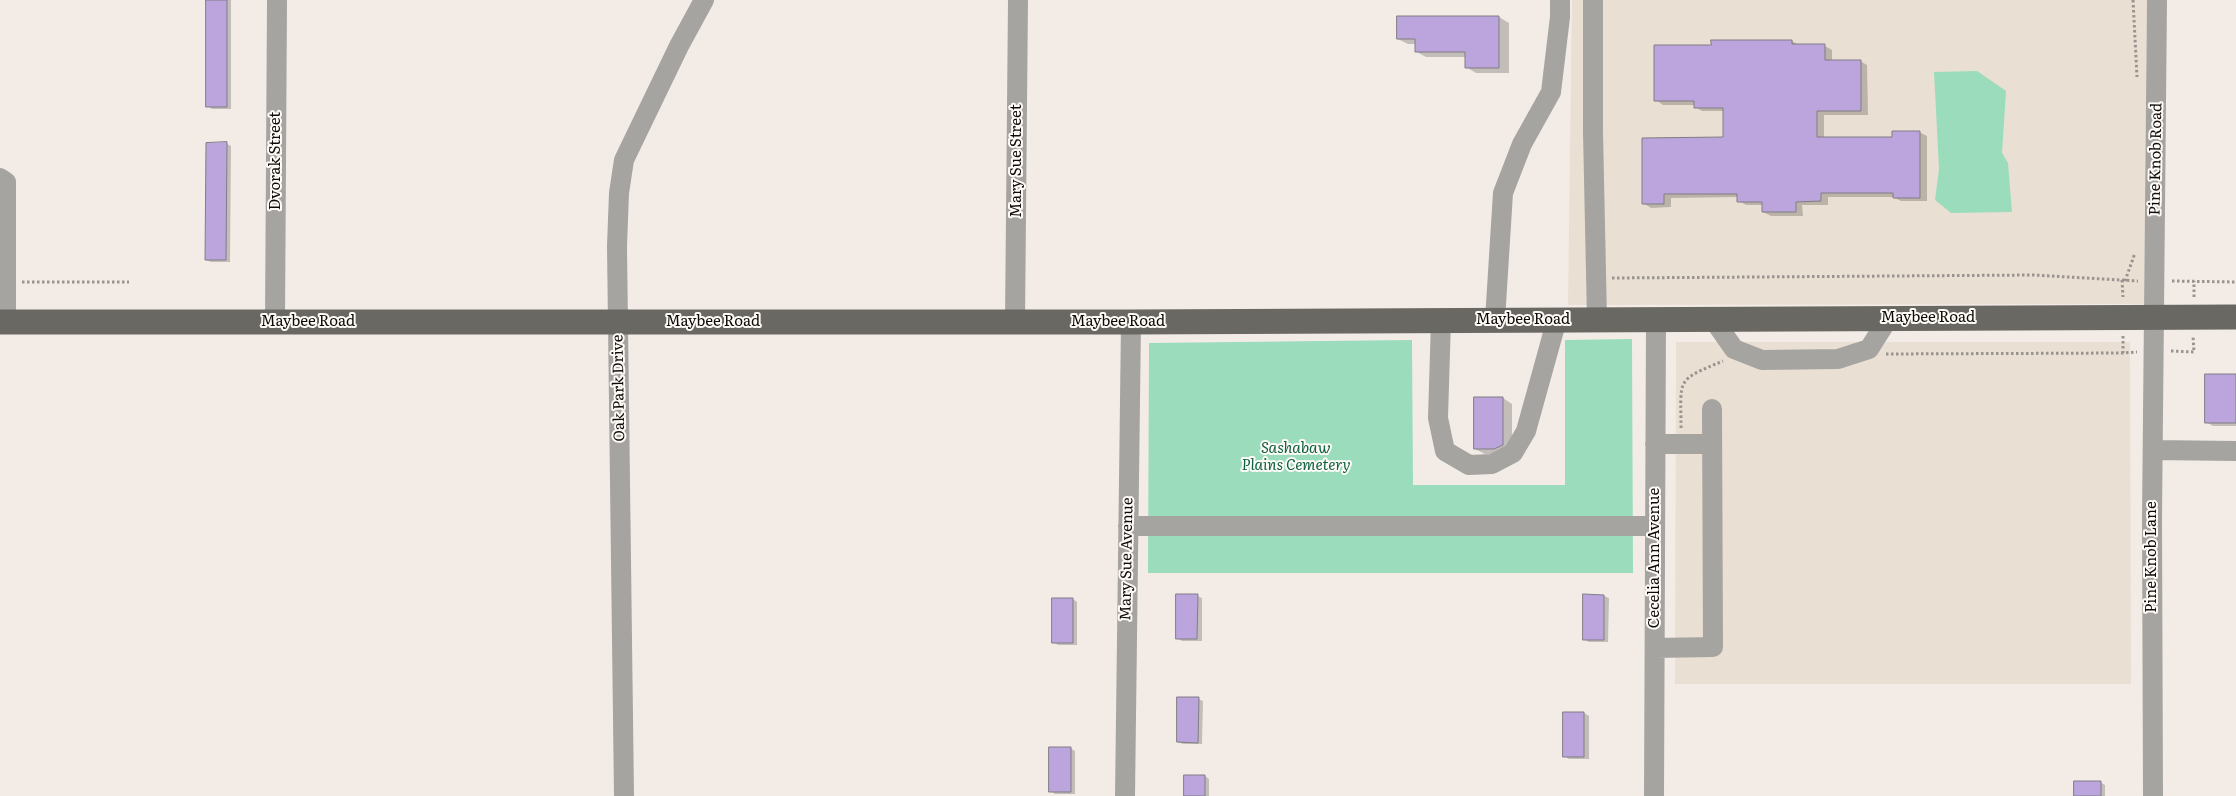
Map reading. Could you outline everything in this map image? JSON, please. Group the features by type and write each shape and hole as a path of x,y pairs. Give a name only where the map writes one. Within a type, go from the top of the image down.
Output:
{"main road":[{"name":"Maybee Road","path":"3,322 1130,322 2236,317"}],"street":[{"name":"Dvorak Street","path":"275,322 277,0"},
{"name":"Oak Park Drive","path":"624,796 619,193 624,160 679,46 704,0"},
{"name":"Mary Sue Street","path":"1015,322 1018,0"},
{"path":"1495,320 1503,193 1522,144 1551,92 1560,17 1560,0"},
{"path":"1593,0 1597,319"},
{"name":"Pine Knob Road","path":"2154,318 2158,0"},
{"path":"0,178 6,182 6,282 3,322"},
{"path":"1713,319 1734,349 1762,360 1838,359 1846,357 1869,349 1888,318"},
{"name":"Pine Knob Lane","path":"2154,318 2154,796"},
{"path":"1441,320 1438,418 1445,451 1469,465 1492,464 1513,453 1526,431 1557,319"},
{"name":"Cecelia Ann Avenue","path":"1654,796 1656,320"},
{"name":"Mary Sue Avenue","path":"1125,796 1130,322"},
{"path":"1655,648 1713,647 1712,409"},
{"path":"1655,444 1712,444"},
{"path":"2153,450 2236,451"},
{"path":"1128,526 1655,526"}],"path":[{"path":"2133,0 2137,81"},
{"path":"2123,295 2124,280 2135,253 2136,244"},
{"path":"1596,278 2033,275 2124,280 2236,282"},
{"path":"2194,281 2194,293"},
{"path":"6,282 129,282"},
{"path":"2183,351 2194,352 2193,340"},
{"path":"2124,341 2123,353 2131,352"}],"shaded area":[{"path":"1572,0 2147,0 2144,304 1568,305"},
{"path":"1676,342 2130,342 2131,684 1675,684"}],"green space":[{"path":"1977,71 2006,91 2002,153 2008,163 2012,212 1951,213 1935,200 1939,169 1934,72"},
{"name":"Sashabaw Plains Cemetery","path":"1632,339 1633,573 1148,573 1149,343 1412,340 1413,485 1565,485 1565,340"}],"building":[{"path":"206,0 227,0 227,107 206,107"},
{"path":"1397,16 1499,16 1499,68 1465,68 1465,52 1415,52 1415,39 1397,39"},
{"path":"1711,40 1792,40 1792,44 1825,44 1825,60 1861,60 1861,111 1817,111 1817,137 1892,137 1892,131 1920,131 1920,198 1893,198 1893,193 1821,193 1821,201 1796,202 1796,212 1762,212 1762,202 1737,202 1737,194 1664,194 1664,204 1642,204 1642,138 1723,137 1723,108 1694,108 1694,101 1654,101 1654,45 1711,45"},
{"path":"227,142 226,260 205,260 206,143"},
{"path":"2205,374 2236,374 2236,423 2205,423"},
{"path":"1474,397 1503,397 1503,445 1494,449 1474,449"},
{"path":"1176,594 1198,594 1197,639 1176,639"},
{"path":"1583,594 1604,595 1604,640 1583,640"},
{"path":"1052,598 1073,598 1073,643 1052,643"},
{"path":"1177,697 1199,697 1198,743 1177,742"},
{"path":"1563,712 1584,712 1584,757 1563,757"},
{"path":"1049,747 1071,747 1071,792 1049,792"},
{"path":"1184,775 1205,775 1205,796 1184,796"},
{"path":"2074,781 2101,781 2101,796 2074,796"}]}
